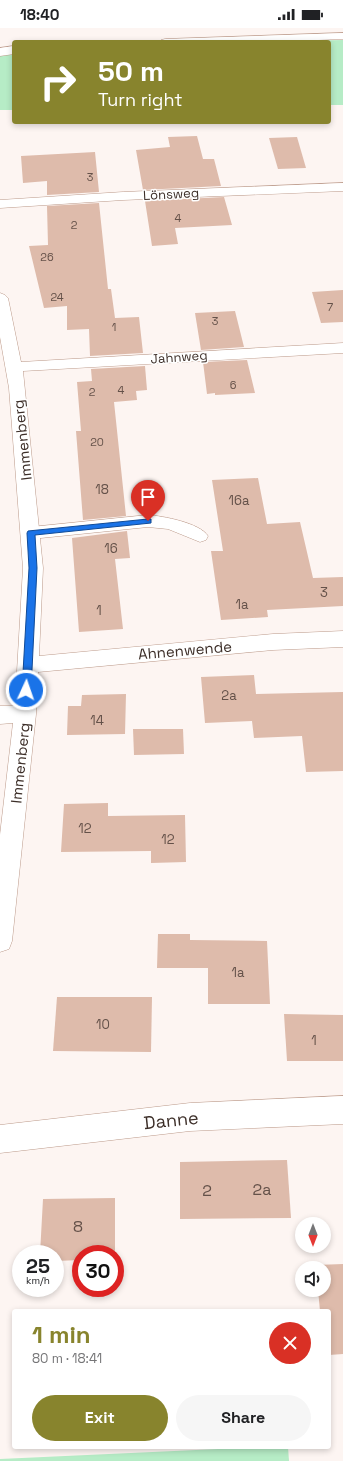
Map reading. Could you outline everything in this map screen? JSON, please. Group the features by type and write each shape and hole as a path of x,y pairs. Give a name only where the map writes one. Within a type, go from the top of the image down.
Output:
{"street":[{"path":"224,40 343,36"},
{"path":"0,51 12,50"},
{"name":"Lönsweg","path":"0,204 123,196 343,187"},
{"name":"Immenberg","path":"0,298 14,367 8,388 31,533 33,568 25,714 0,941"},
{"name":"Jahnweg","path":"14,367 343,348"},
{"name":"Ahnenwende","path":"27,665 273,642 343,639"},
{"path":"0,715 25,714"},
{"name":"Danne","path":"0,1139 190,1117 343,1110"}],"lane":[{"path":"31,533 148,521 162,521 173,524 200,536"}],"green space":[{"path":"331,40 343,40 343,105 331,105"},
{"path":"12,54 12,110 0,110 0,55"},
{"path":"218,1449 288,1449 289,1461 0,1461 0,1459"}],"building":[{"path":"197,136 203,159 214,159 221,186 143,190 136,150 170,147 168,137"},
{"path":"297,137 306,168 278,169 269,138"},
{"path":"95,152 99,192 47,195 47,181 23,183 21,156"},
{"path":"224,197 232,225 175,228 178,244 152,246 145,201"},
{"path":"99,203 108,289 111,289 115,318 139,317 143,353 90,356 89,329 67,330 67,306 44,308 29,246 48,245 47,206"},
{"path":"343,290 343,322 321,323 312,292"},
{"path":"235,311 244,347 201,350 195,313"},
{"path":"247,360 255,393 207,394 203,362"},
{"path":"145,366 147,390 136,391 137,400 114,402 126,516 83,520 76,431 81,431 77,382 92,381 91,369"},
{"path":"258,478 267,524 300,522 313,578 343,577 343,606 267,610 268,617 221,620 211,551 223,551 212,480"},
{"path":"127,531 130,558 115,559 123,629 79,632 72,538"},
{"path":"254,675 256,694 343,692 343,771 306,772 302,736 254,738 252,721 205,723 201,677"},
{"path":"126,694 125,734 67,735 68,706 81,706 82,695"},
{"path":"133,729 183,729 184,754 134,755"},
{"path":"108,803 108,816 185,815 186,862 151,863 151,851 61,852 64,804"},
{"path":"158,934 190,934 190,940 267,941 270,1004 208,1004 208,968 157,968"},
{"path":"57,997 152,997 151,1052 53,1051"},
{"path":"284,1014 343,1015 343,1061 287,1061"},
{"path":"287,1160 291,1218 180,1219 180,1162"},
{"path":"115,1198 115,1245 72,1245 72,1260 64,1261 64,1245 40,1245 43,1199"},
{"path":"331,1264 343,1264 343,1354 331,1355 331,1309 320,1309 319,1297 331,1297"}],"route":[{"path":"26,690 33,568 31,533 148,521"}]}
